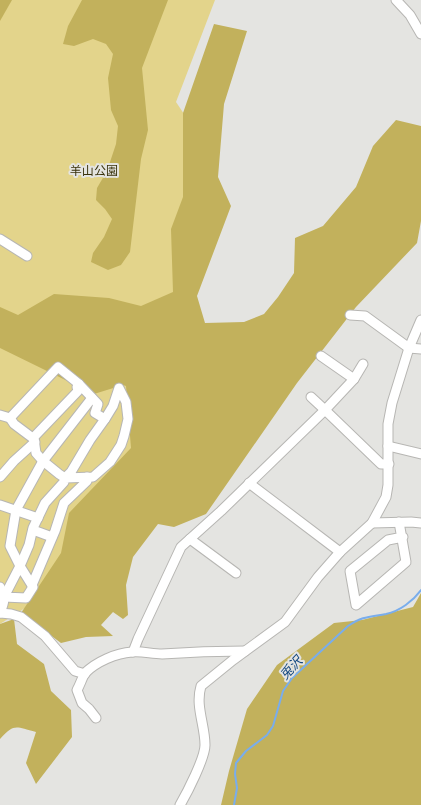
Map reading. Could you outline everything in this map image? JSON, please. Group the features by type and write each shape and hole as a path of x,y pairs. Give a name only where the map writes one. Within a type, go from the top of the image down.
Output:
{"street":[{"path":"396,0 410,16 421,34"},
{"path":"0,239 28,256"},
{"path":"350,315 365,316 409,348 421,349"},
{"path":"180,805 202,758 205,746 199,706 200,686 285,622 318,577 340,552 372,523 386,497 389,464 388,424 392,403 409,348 421,320"},
{"path":"321,356 354,378"},
{"path":"133,652 181,547 325,410 354,378 363,364"},
{"path":"10,418 58,367 79,384 98,404 95,413 105,419"},
{"path":"0,477 78,391 77,387 79,384"},
{"path":"0,416 10,418 14,424 34,440 36,453 43,461 65,478 93,477 105,467 121,445 128,419 126,402 119,388 113,406 90,440 72,472 65,478 64,482 45,504 33,530 30,545 4,597 4,602 0,613 21,617 45,636 75,671 84,674"},
{"path":"311,397 381,464 389,464"},
{"path":"32,585 10,546 16,510 43,461 92,398"},
{"path":"388,446 421,454"},
{"path":"4,597 26,598 33,587 32,585 62,513 64,503 87,481 87,477"},
{"path":"250,483 340,552"},
{"path":"0,505 38,518"},
{"path":"399,522 403,537 406,562 356,605 350,571 388,540 403,537"},
{"path":"372,523 421,523"},
{"path":"33,530 52,537"},
{"path":"190,540 236,573"},
{"path":"0,587 4,597"},
{"path":"96,718 82,703 78,690 84,674 96,665 111,657 133,652 161,654 199,651 245,651"}],"green space":[{"name":"羊山公園","path":"0,0 215,0 176,102 184,114 187,162 163,464 25,608 0,624"}],"shaded area":[{"path":"0,0 12,0 0,21"},
{"path":"82,0 168,0 142,68 148,130 141,159 130,252 121,265 108,270 91,262 93,253 104,237 112,219 96,200 97,188 107,171 116,144 118,126 111,110 108,78 113,54 106,44 93,39 74,46 63,44 68,26"},
{"path":"214,24 247,31 224,104 218,177 231,206 197,296 205,323 244,322 264,314 278,297 294,273 295,238 323,226 356,187 373,146 396,120 421,126 421,221 417,243 356,307 297,383 206,514 174,527 158,524 133,557 126,585 128,615 123,619 113,612 101,625 113,636 86,637 61,643 21,613 61,553 69,513 131,448 126,386 123,385 94,394 0,348 0,307 18,315 54,294 109,298 141,306 173,292 171,229 183,197 183,113"},
{"path":"421,593 421,805 221,805 247,709 277,665 334,623 362,620 413,607"},
{"path":"14,619 17,644 44,664 51,691 71,710 72,737 36,784 26,763 36,732 12,728 0,739 0,624"}],"waterway":[{"name":"兎沢","path":"234,805 237,788 235,774 236,763 246,751 267,735 273,726 283,691 292,678 348,626 370,616 396,611 410,602 421,590"}]}
